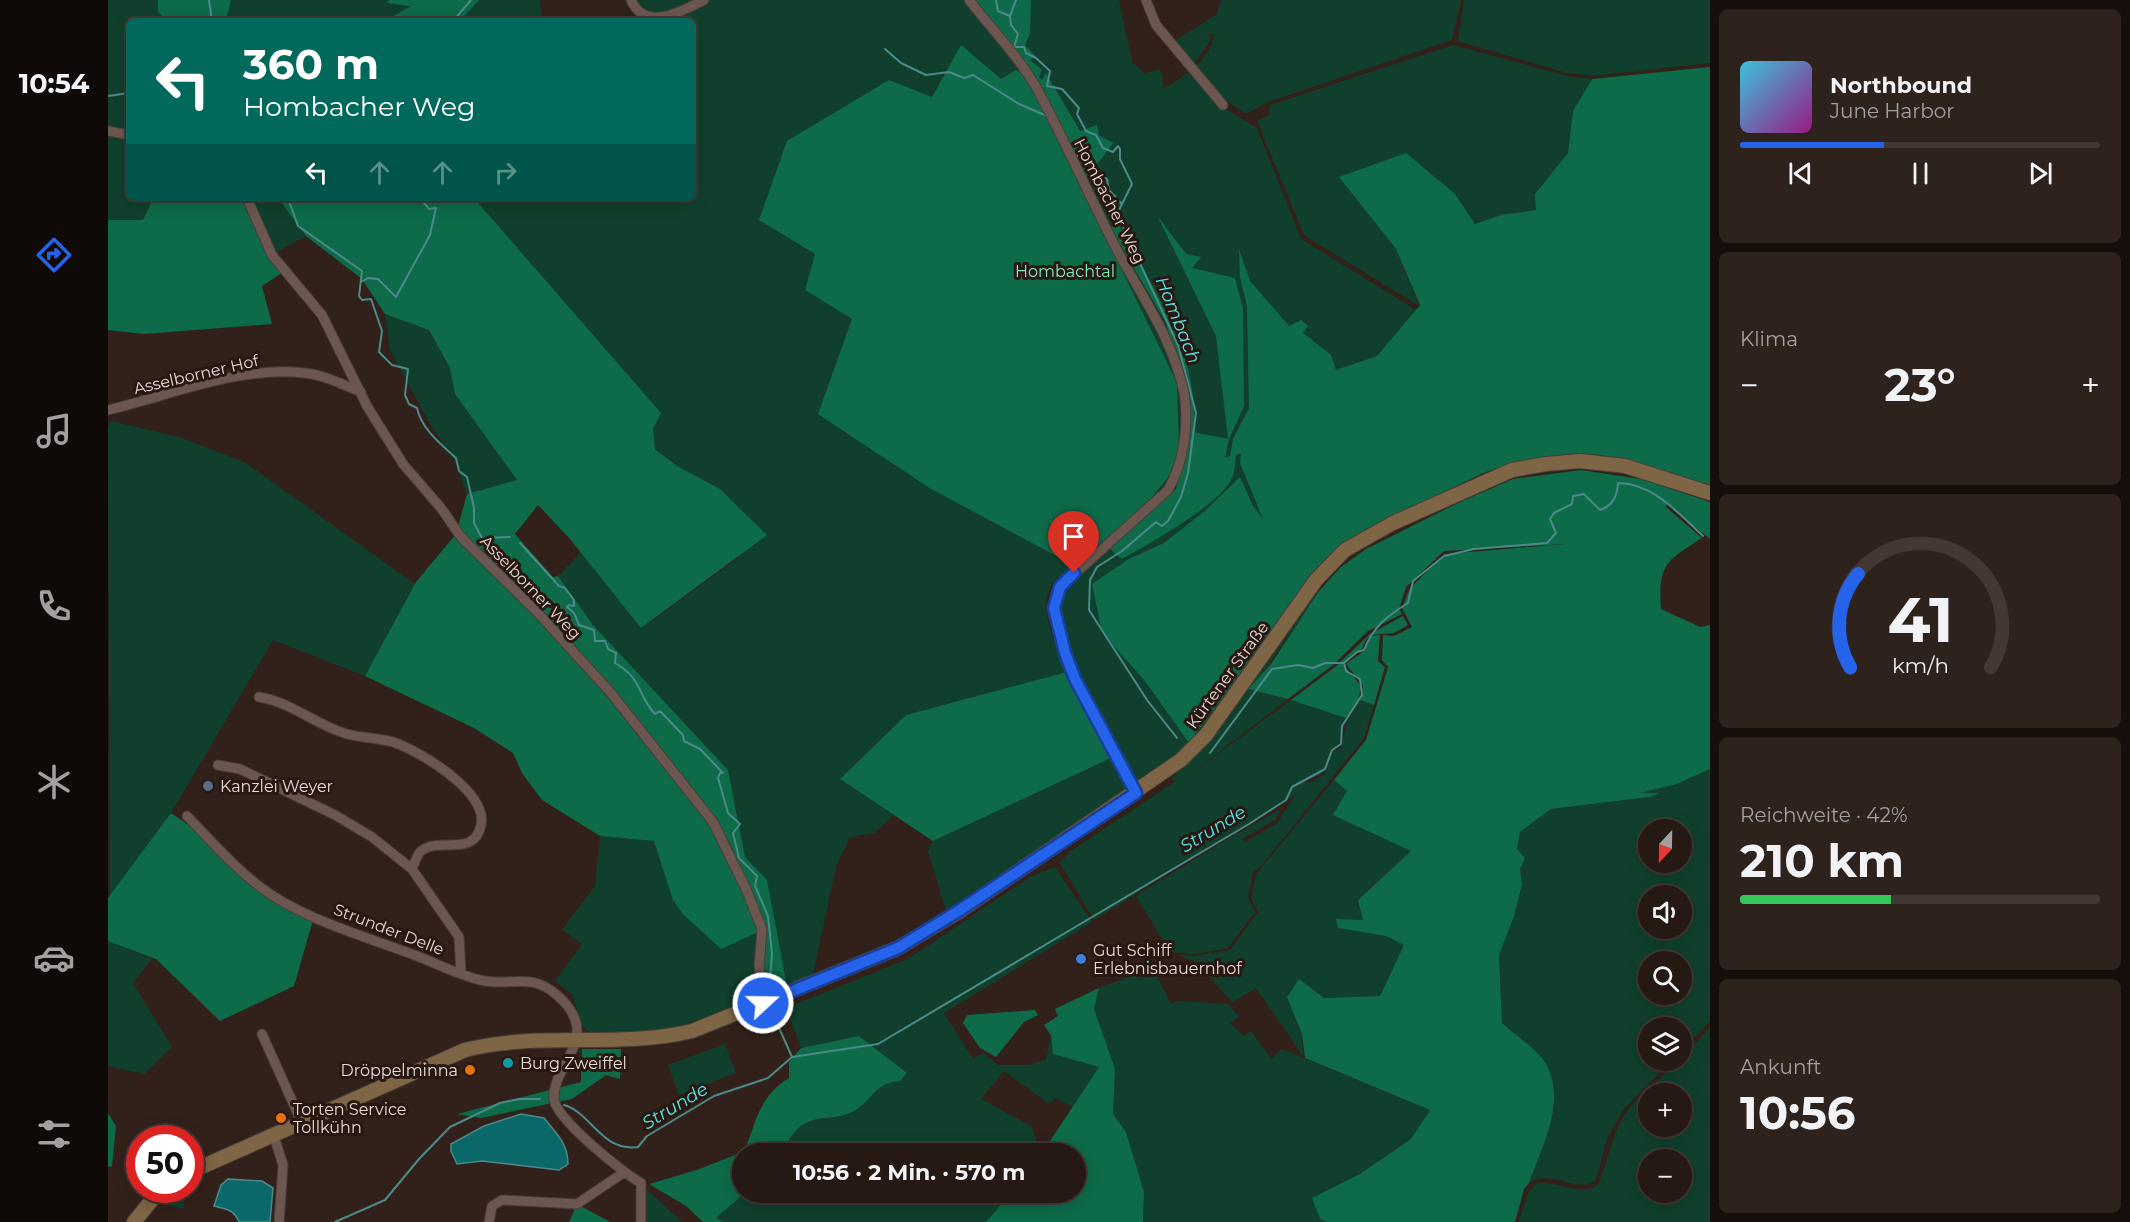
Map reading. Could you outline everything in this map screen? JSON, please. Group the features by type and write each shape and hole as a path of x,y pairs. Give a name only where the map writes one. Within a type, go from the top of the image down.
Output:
{"main road":[{"name":"Kürtener Straße","path":"204,1166 465,1050 488,1044 663,1038 692,1031 898,948 960,910 1136,793 1181,760 1206,735 1316,580 1345,550 1371,534 1512,470 1580,461 1625,466 1710,492"},
{"path":"134,1222 149,1203"}],"street":[{"path":"631,0 636,10 646,17 661,18 704,0"},
{"name":"Hombacher Weg","path":"969,0 1035,85 1116,248 1154,310 1173,354 1184,394 1183,448 1180,465 1171,485 1060,587 1054,608 1065,653 1075,679 1136,793"},
{"path":"1146,0 1156,25 1223,105"},
{"path":"108,131 126,134"},
{"name":"Asselborner Weg","path":"248,201 272,255 322,315 361,392 403,464 441,508 461,537 539,614 611,693 713,822 746,889 762,929 759,966 763,1003"},
{"name":"Asselborner Hof","path":"108,410 181,391 275,372 304,373 329,378 361,392"},
{"path":"259,696 274,699 310,719 347,734 394,742 446,772 477,800 481,809 481,825 476,837 457,847 437,845 420,852 412,868"},
{"path":"218,765 240,769 335,815 372,837 412,868 459,937 461,973"},
{"name":"Strunder Delle","path":"187,816 259,887 302,911 486,981 526,981 548,988 567,1004 574,1018 576,1041"},
{"path":"262,1034 302,1123"},
{"path":"576,1041 555,1088 554,1102 570,1124 623,1173 641,1183 641,1222"},
{"path":"274,1136 283,1165 279,1222"},
{"path":"489,1222 492,1206 502,1200 577,1204 623,1173"}],"green space":[{"path":"108,0 158,0 158,12 164,18 126,18 126,132 108,129"},
{"path":"158,0 231,0 227,18 164,18 158,12"},
{"path":"231,0 390,0 387,2 412,6 390,18 227,18"},
{"path":"390,0 479,0 463,18 390,18 411,6 386,3"},
{"path":"479,0 540,0 543,18 463,18"},
{"path":"632,0 701,0 684,9 646,16"},
{"name":"Hombachtal","path":"708,0 965,0 1018,68 1026,63 976,0 1119,0 1132,62 1145,74 1158,69 1162,74 1163,89 1202,60 1208,52 1214,34 1210,34 1210,41 1194,64 1190,64 1172,43 1217,14 1221,0 1461,0 1452,40 1268,102 1246,114 1220,96 1219,105 1257,128 1301,239 1416,310 1377,356 1338,370 1278,545 1316,596 1251,690 1288,699 1184,779 1291,700 1346,718 1339,746 1331,748 1323,773 1301,783 1312,782 1325,774 1331,751 1341,748 1347,722 1360,700 1374,705 1364,738 1261,866 1253,872 1248,898 1255,912 1228,948 1195,954 1170,952 1136,896 1234,835 1234,832 1094,920 1060,863 1069,852 1175,782 1172,778 1182,769 1178,772 1168,763 1136,784 1083,686 1061,628 1059,604 1064,587 1088,566 815,254 805,290 852,319 931,489 1077,567 1057,579 1050,588 1047,599 1049,624 1067,672 906,715 840,779 894,815 874,833 850,837 836,866 813,975 787,986 767,881 745,857 728,770 593,625 558,576 581,553 642,628 738,558 720,489 677,466 655,448 652,429 661,413 477,201 696,201 696,18 647,18","holes":["961,46 971,54 939,105 911,89 932,97","1296,794 1277,823 1245,842 1242,839 1276,819 1282,808 1237,834 1235,832"]},
{"path":"975,0 1031,0 1030,34 1025,45 1035,56 1030,60 1042,70 1039,77 1042,80 1046,73 1080,131 1097,125 1099,135 1113,143 1087,178 1037,79 978,8"},
{"path":"1464,0 1710,0 1710,63 1592,76 1567,73 1458,41"},
{"name":"Hombachtal","path":"961,45 1001,79 1016,70 1029,80 1177,383 1179,450 1169,476 1149,501 1077,567 931,489 818,414 852,319 805,290 815,254 759,220 787,141 889,80 932,97"},
{"path":"1453,45 1567,76 1592,79 1573,111 1568,153 1536,194 1537,210 1501,215 1475,224 1455,194 1339,177 1396,249 1419,306 1304,235 1257,121 1269,115 1270,105"},
{"path":"1710,67 1710,485 1626,459 1591,454 1551,456 1508,464 1481,474 1352,537 1316,570 1189,743 1145,681 1114,646 1101,627 1092,584 1129,559 1164,543 1206,510 1240,477 1253,506 1263,519 1240,463 1241,453 1236,455 1232,478 1225,488 1199,511 1122,559 1109,548 1176,489 1187,449 1186,384 1165,321 1110,227 1119,225 1172,324 1190,377 1194,404 1193,432 1228,439 1216,336 1158,217 1186,254 1201,257 1192,268 1235,278 1243,309 1244,406 1229,439 1225,458 1230,456 1233,439 1249,408 1247,306 1240,277 1239,249 1250,281 1289,326 1301,320 1308,326 1303,333 1331,355 1336,370 1377,356 1420,305 1396,249 1339,177 1406,153 1455,194 1475,224 1501,215 1536,210 1535,194 1568,153 1573,111 1592,79"},
{"path":"108,134 126,137 126,201 152,201 143,220 108,220"},
{"path":"152,201 247,201 283,272 262,286 272,324 143,334 108,330 108,220 143,220"},
{"path":"250,201 280,201 306,236 273,254"},
{"path":"280,201 477,201 661,413 653,429 655,449 677,466 720,489 767,535 641,628 570,539 538,505 515,534 553,577 558,576 593,625 728,770 745,857 767,880 787,986 765,994 760,967 763,930 721,949 683,914 673,900 654,841 600,836 542,800 522,773 513,753 474,728 365,676 416,582 456,534 467,494 517,480 455,394 450,368 429,330 385,314 362,279 306,236"},
{"path":"385,314 429,330 450,368 455,394 517,480 467,494 454,460 429,422 390,350"},
{"path":"111,421 182,438 246,463 415,584 365,676 273,640 171,813 110,899 108,427"},
{"path":"1581,470 1641,479 1710,502 1710,539 1667,504 1666,507 1702,538 1680,552 1667,565 1663,573 1660,594 1661,609 1700,627 1710,625 1710,769 1677,784 1640,793 1660,793 1649,797 1551,809 1520,832 1517,849 1525,858 1520,869 1522,885 1514,916 1499,955 1502,1023 1543,1059 1552,1079 1554,1094 1546,1139 1529,1183 1524,1189 1515,1222 1327,1222 1320,1219 1312,1198 1360,1174 1411,1139 1430,1110 1305,1058 1302,1034 1287,997 1299,979 1324,998 1380,996 1404,945 1386,936 1338,928 1336,919 1363,920 1358,900 1411,851 1333,815 1347,791 1334,780 1366,740 1388,667 1382,660 1383,635 1394,636 1412,627 1402,608 1410,588 1445,554 1566,544 1444,551 1406,587 1399,609 1402,614 1368,631 1333,665 1288,699 1248,689 1271,664 1319,591 1341,567 1366,549 1458,503 1513,479"},
{"path":"1403,616 1408,625 1394,633 1371,635 1365,641 1362,649 1343,664 1361,686 1358,701 1346,718 1291,700 1335,667 1370,634"},
{"path":"1380,635 1378,661 1385,667 1374,705 1360,700 1363,686 1346,664 1364,651 1371,636"},
{"path":"1067,672 1111,758 933,841 840,779 906,715"},
{"path":"1111,758 1128,791 946,910 928,851 933,841"},
{"path":"1710,769 1710,1021 1692,1040 1692,1017 1638,1017 1638,1071 1661,1071 1649,1083 1638,1083 1638,1095 1623,1110 1607,1139 1596,1180 1580,1185 1545,1178 1529,1183 1555,1108 1545,1062 1502,1023 1499,955 1522,885 1517,849 1520,832 1551,809 1649,797 1635,794 1677,784"},
{"path":"1334,780 1347,791 1334,815 1412,851 1358,899 1363,920 1337,919 1339,928 1386,936 1404,945 1380,996 1324,998 1299,979 1287,997 1302,1034 1303,1056 1256,988 1232,1002 1196,962 1179,955 1195,956 1230,950 1258,912 1251,898 1256,874"},
{"path":"171,813 258,881 295,904 315,913 294,986 220,1021 156,959 108,941 108,898"},
{"path":"600,836 655,841 673,900 761,931 754,993 749,1001 661,1033 593,1035 582,1026 572,994 555,981 582,944 562,930 595,886"},
{"path":"1055,867 1092,922 944,1013 973,1059 983,1053 998,1065 1029,1065 1046,1059 1051,1035 1053,1054 1099,1067 1073,1107 1055,1098 1049,1104 1004,1071 981,1099 1031,1126 1038,1143 788,1143 792,1135 807,1122 841,1116 854,1111 879,1088 891,1082 900,1081 907,1073 859,1036 801,1048 786,1008 908,959 1032,876"},
{"path":"108,941 152,958 133,983 172,1047 144,1074 108,1066"},
{"path":"1148,959 1171,1004 1177,1001 1228,1004 1239,1017 1230,1023 1243,1036 1251,1031 1271,1059 1282,1049 1430,1110 1411,1139 1360,1174 1312,1198 1320,1219 1327,1222 1143,1222 1144,1192 1126,1132 1113,1114 1115,1069 1094,1009 1099,988 1131,976"},
{"path":"1099,988 1094,1009 1115,1069 1113,1114 1126,1132 1144,1192 1143,1222 986,1222 1002,1203 1086,1203 1086,1143 1049,1143 1099,1067 1053,1054 1051,1035 1044,1025 1058,1016 1055,1009"},
{"path":"1035,1010 1038,1015 1024,1022 996,1057 980,1048 963,1023 967,1015"},
{"path":"1710,1028 1710,1222 1519,1222 1528,1193 1537,1183 1577,1189 1592,1188 1599,1184 1615,1134 1624,1115 1638,1098 1638,1137 1692,1137 1692,1083 1654,1083 1667,1071 1692,1071 1692,1047"},
{"path":"859,1036 907,1073 900,1081 891,1082 879,1088 854,1111 841,1116 807,1122 792,1135 788,1143 748,1143 765,1100 789,1078 789,1062 801,1048"},
{"path":"725,1044 736,1073 679,1095 668,1065"},
{"path":"582,1049 621,1049 620,1079 606,1075 572,1099 481,1118 457,1114 581,1082"},
{"path":"108,1113 116,1126 112,1166 108,1167"},
{"path":"732,1156 733,1203 716,1218 724,1222 703,1222 686,1206 649,1184 697,1170"},
{"path":"642,1185 682,1222 643,1222"},
{"path":"163,1203 184,1203 183,1209"},
{"path":"733,1203 1002,1203 986,1222 724,1222 716,1218"},
{"path":"577,1204 610,1222 569,1222"}],"water":[{"path":"521,1114 544,1118 564,1145 568,1164 559,1170 482,1161 457,1164 451,1151 451,1144 484,1126"},
{"path":"228,1179 262,1181 273,1188 270,1222 239,1222 232,1212 214,1206 221,1185"}],"waterway":[{"path":"209,0 212,18"},
{"path":"456,18 471,0"},
{"name":"Hombach","path":"996,0 998,11 1010,16 1011,25 1018,34 1014,47 1024,47 1026,53 1036,58 1050,71 1047,86 1062,89 1079,108 1077,114 1086,131 1096,135 1103,148 1113,152 1118,146 1120,149 1120,159 1132,184 1117,214 1178,345 1196,413 1188,473 1181,497 1168,521 1162,526 1156,522 1122,551 1097,567 1090,580 1089,610 1147,700 1177,738"},
{"path":"1010,16 1016,0"},
{"path":"885,49 901,63 926,75 949,72 964,78 973,75 1019,104 1047,116"},
{"path":"108,96 126,93"},
{"path":"1072,151 1107,179 1109,190 1121,203"},
{"path":"289,201 298,226 362,271 359,296 362,300 371,299 382,331 379,352 392,365 408,369 405,395 409,404 417,408 428,430 456,458 459,471 467,477 474,508 474,523 482,538 510,537"},
{"path":"361,282 368,278 378,279 396,297 430,235 436,208 429,209 422,201"},
{"name":"Strunde","path":"564,1105 574,1109 615,1144 638,1147 647,1136 714,1096 768,1078 792,1057 878,1044 1249,824 1286,800 1292,787 1325,769 1332,750 1341,744 1342,726 1362,695 1360,679 1346,671 1344,663 1357,652 1364,650 1382,623 1408,603 1413,581 1444,556 1474,549 1547,543 1556,533 1550,519 1554,513 1572,504 1573,496 1584,494 1600,510 1614,500 1618,483 1631,484 1654,494 1665,501 1703,536"},
{"path":"520,543 559,586 565,588 574,600 574,606 567,607 574,613 579,625 594,630 595,641 605,641 608,649 616,653 615,663 631,675 655,714 660,711 683,735 684,741 700,749 723,773 720,773 718,778 728,813 740,824 733,833 739,858 757,876 755,886 768,916 772,954 769,994"},
{"name":"Hombach","path":"1210,753 1272,669 1298,665 1313,668 1325,663 1343,663"},
{"path":"776,1021 792,1057"},
{"name":"Strunde","path":"335,1222 385,1200 419,1159 450,1127 500,1103 519,1099 540,1099"}],"place":[{"name":"Kanzlei Weyer","path":"208,786"},
{"name":"Gut Schiff Erlebnisbauernhof","path":"1081,959"},
{"name":"Burg Zweiffel","path":"508,1063"},
{"name":"Dröppelminna","path":"470,1070"},
{"name":"Torten Service Tollkühn","path":"281,1118"}],"route":[{"path":"763,1003 814,984 898,948 924,934 1136,793 1088,705 1065,653 1054,608 1060,587 1074,573"}]}
